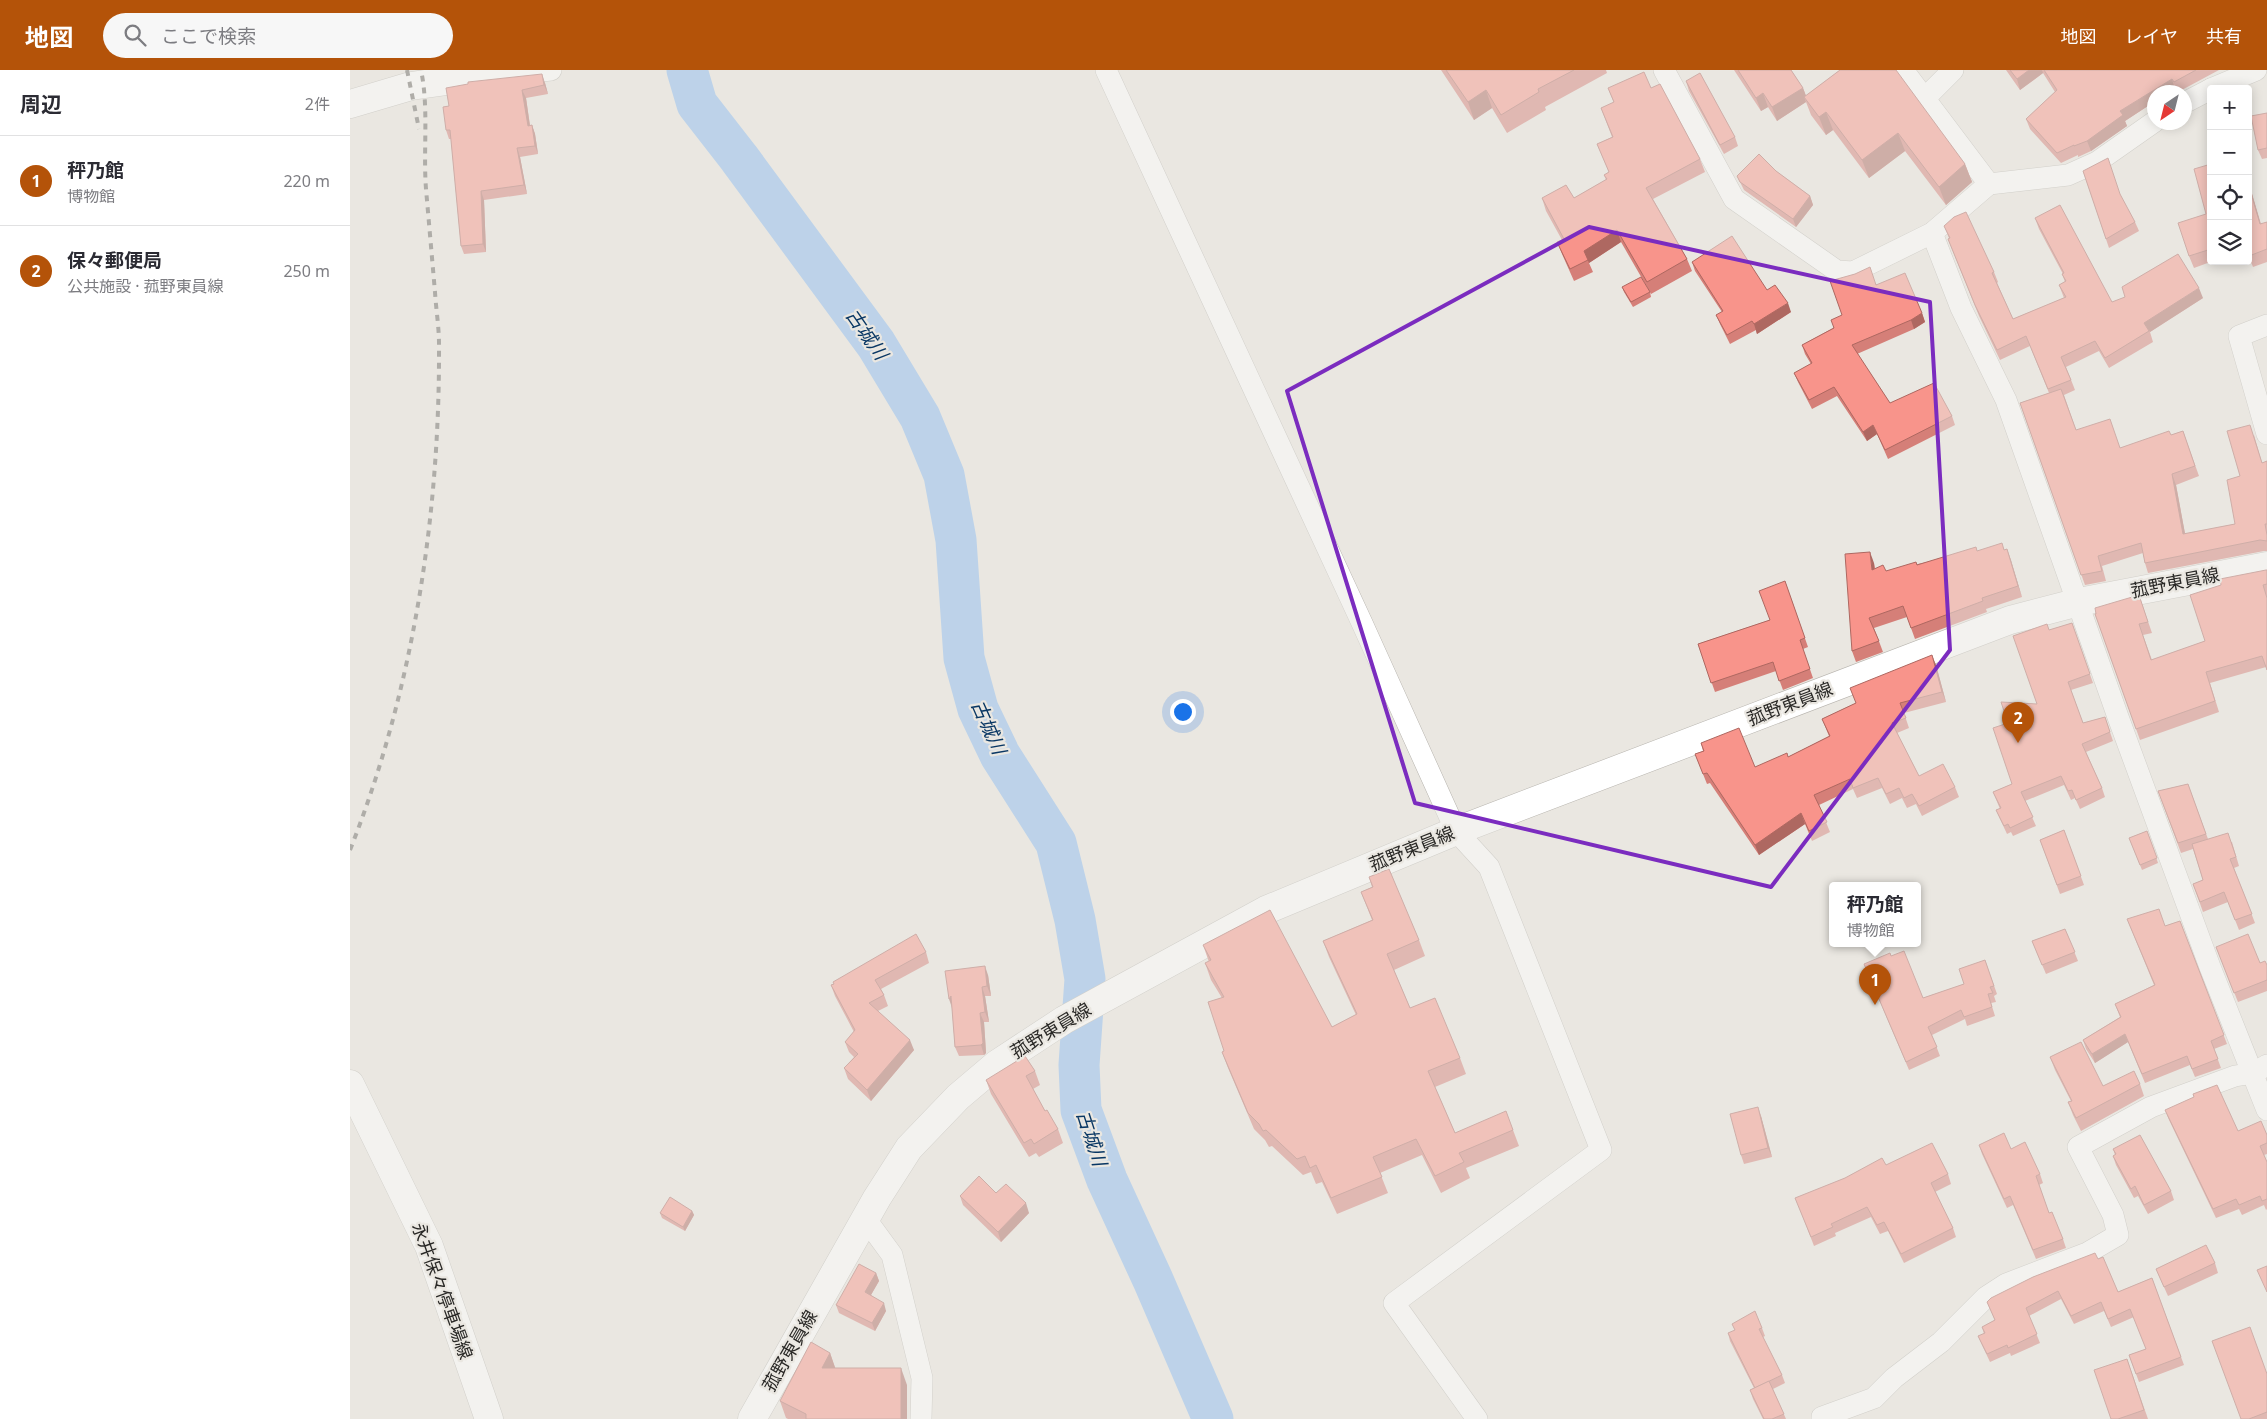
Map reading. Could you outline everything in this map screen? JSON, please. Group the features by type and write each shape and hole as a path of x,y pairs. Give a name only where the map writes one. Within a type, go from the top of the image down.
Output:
{"main road":[{"path":"350,104 446,75"},
{"name":"菰野東員線","path":"752,1419 865,1218 909,1148 958,1097 997,1064 1064,1020 1266,910 1456,831 2010,620 2079,602 2267,566"},
{"name":"永井保々停車場線","path":"350,1084 429,1246 488,1419"}],"street":[{"path":"446,75 551,70"},
{"path":"1106,70 1362,623 1456,831 1489,867 1601,1150 1394,1303 1477,1419"},
{"path":"1664,70 1734,198 1837,271 1854,272 1932,233 1989,184 2068,175 2097,162 2147,127"},
{"path":"1903,70 1989,184"},
{"path":"1925,98 1953,70"},
{"path":"2220,85 2256,70"},
{"path":"2192,100 2207,91"},
{"path":"1932,233 1960,308 2006,400 2079,602 2118,717 2210,967 2260,1069 2267,1110"},
{"path":"2267,325 2240,336 2267,434"},
{"path":"1822,1419 1822,1417 1874,1398 1894,1378 1941,1342 1986,1298 2006,1284 2087,1253 2118,1235 2113,1215 2078,1147 2151,1107 2235,1076 2260,1069"},
{"path":"865,1218 892,1255 922,1378 921,1419"}],"highlighted area":[{"path":"1589,227 1930,302 1950,650 1771,887 1415,803 1287,391"}],"building":[{"path":"1446,70 1574,70 1538,89 1539,92 1501,115 1486,90 1468,102"},
{"path":"1738,70 1791,70 1803,88 1772,107 1763,93 1756,98"},
{"path":"1840,70 1896,70 1965,164 1939,187 1898,133 1862,160 1826,112 1819,117 1804,97"},
{"path":"2010,70 2029,70 2017,79"},
{"path":"2044,70 2196,70 2174,82 2172,79 2162,85 2147,85 2147,94 2120,111 2123,115 2087,141 2057,153 2026,119 2057,90"},
{"path":"1644,72 1651,88 1660,84 1700,159 1646,188 1687,259 1647,282 1617,230 1584,251 1588,260 1570,269 1557,242 1564,239 1542,198 1566,185 1574,198 1607,179 1604,175 1609,172 1597,144 1613,137 1601,108 1614,102 1608,88"},
{"path":"1700,73 1735,137 1720,145 1686,81"},
{"path":"542,74 544,85 522,90 528,126 532,125 535,146 517,148 524,185 481,191 483,244 461,246 450,130 446,130 443,107 449,106 446,88 468,84 468,82"},
{"path":"2267,113 2267,148 2258,150 2252,116"},
{"path":"1759,154 1776,171 1810,196 1793,219 1740,182 1737,176"},
{"path":"2108,158 2120,194 2135,222 2106,239 2083,171"},
{"path":"2207,165 2207,250 2189,256 2178,223 2206,214 2194,169"},
{"path":"2252,197 2260,224 2267,222 2267,249 2252,255"},
{"path":"2060,205 2112,302 2125,297 2122,287 2178,254 2199,288 2144,323 2149,331 2105,358 2095,341 2061,357 2071,380 2048,389 2026,336 1997,350 1975,305 1944,226 1954,217 1966,212 1994,272 1992,273 2013,319 2066,297 2059,285 2066,281 2062,274 2064,273 2035,218"},
{"path":"1732,236 1767,290 1775,285 1788,303 1754,324 1752,321 1727,335 1716,315 1723,311 1692,262"},
{"path":"1870,267 1876,285 1905,273 1922,313 1911,320 1852,345 1890,403 1934,383 1952,416 1885,450 1873,425 1863,432 1834,387 1809,400 1794,373 1812,363 1802,345 1834,328 1831,320 1842,315 1830,281 1855,274"},
{"path":"1641,277 1650,292 1631,302 1622,287"},
{"path":"2061,389 2076,430 2110,419 2120,448 2169,431 2171,435 2183,431 2195,466 2172,474 2183,534 2235,524 2227,480 2240,476 2227,431 2250,425 2262,463 2267,461 2267,524 2265,524 2267,541 2260,540 2145,563 2141,543 2098,556 2102,571 2081,575 2020,403"},
{"path":"2002,543 2004,550 2007,549 2018,586 1982,598 1983,601 1911,628 1903,606 1869,618 1879,641 1852,651 1845,554 1870,552 1872,570 1883,565 1886,571 1916,562 1917,565 1976,547 1977,551"},
{"path":"2267,570 2267,584 2263,585 2267,598 2267,670 2262,656 2206,672 2215,701 2136,729 2095,614 2095,608 2139,595 2148,622 2139,624 2151,660 2205,641 2190,595 2221,585 2220,579"},
{"path":"1785,581 1805,638 1800,640 1810,669 1779,681 1773,662 1711,683 1698,644 1770,620 1759,591"},
{"path":"2072,623 2090,674 2068,682 2083,723 2105,717 2110,732 2082,744 2102,788 2076,800 2072,790 2068,791 2061,776 2021,792 2033,817 2010,828 2008,824 2004,826 1996,810 2001,808 1993,792 2012,784 1993,728 2008,723 2001,702 2037,704 2013,636 2047,624 2049,630"},
{"path":"1932,655 1942,692 1900,703 1906,718 1892,723 1919,776 1943,764 1955,787 1919,806 1912,794 1904,798 1899,788 1886,794 1878,778 1853,788 1850,779 1814,795 1827,822 1809,831 1801,813 1755,845 1707,773 1703,774 1695,754 1704,751 1701,743 1739,728 1755,767 1787,753 1788,757 1830,736 1822,719 1856,703 1850,688"},
{"path":"2188,784 2206,834 2178,843 2158,791"},
{"path":"2064,830 2081,876 2057,885 2040,840"},
{"path":"2147,831 2157,858 2140,865 2129,838"},
{"path":"2228,833 2236,857 2230,859 2252,914 2235,920 2224,892 2200,902 2193,884 2203,880 2192,844"},
{"path":"1389,869 1419,940 1387,954 1410,1008 1435,998 1460,1058 1428,1071 1455,1133 1506,1111 1513,1130 1459,1153 1464,1162 1435,1176 1416,1139 1373,1157 1382,1177 1331,1198 1316,1165 1310,1168 1305,1156 1297,1159 1266,1130 1263,1131 1248,1113 1222,1052 1224,1051 1208,1002 1224,997 1205,963 1211,960 1203,945 1270,910 1332,1027 1357,1014 1323,941 1373,920 1361,892 1373,887 1369,877"},
{"path":"2159,909 2165,926 2180,921 2224,1035 2211,1041 2218,1059 2192,1069 2187,1056 2142,1074 2125,1034 2092,1054 2083,1040 2121,1017 2115,1004 2155,985 2127,919"},
{"path":"2065,929 2075,952 2042,965 2032,941"},
{"path":"916,934 926,952 875,980 884,995 869,1003 910,1040 867,1090 844,1068 858,1054 845,1042 855,1030 831,985 834,984 833,982"},
{"path":"2248,934 2260,963 2265,961 2267,965 2267,980 2234,993 2216,947"},
{"path":"1904,951 1923,998 1964,984 1959,969 1985,960 1994,986 1990,987 1993,993 1988,994 1992,1007 1964,1017 1961,1010 1928,1027 1937,1047 1906,1062 1864,964 1890,953 1891,956"},
{"path":"985,966 987,986 982,987 985,1012 980,1013 983,1043 981,1045 955,1047 951,996 949,999 945,971"},
{"path":"2081,1042 2103,1086 2134,1071 2140,1084 2076,1118 2068,1102 2072,1101 2050,1057"},
{"path":"1025,1056 1035,1071 1026,1076 1045,1111 1047,1110 1058,1129 1034,1144 1031,1139 1024,1143 986,1080"},
{"path":"2217,1085 2238,1131 2261,1121 2267,1135 2267,1143 2260,1146 2267,1162 2267,1199 2262,1201 2260,1196 2239,1205 2236,1199 2213,1209 2165,1110 2194,1097 2193,1094"},
{"path":"1758,1107 1768,1148 1741,1155 1730,1114"},
{"path":"2004,1133 2011,1149 2025,1142 2040,1174 2036,1176 2049,1213 2052,1212 2063,1239 2033,1250 2010,1196 2004,1199 1979,1145"},
{"path":"2140,1135 2171,1191 2144,1205 2135,1186 2131,1189 2113,1156 2116,1154 2113,1149"},
{"path":"1932,1143 1948,1174 1931,1183 1953,1228 1901,1254 1884,1222 1877,1225 1867,1207 1831,1224 1833,1227 1811,1237 1795,1198 1845,1178 1882,1158 1886,1165"},
{"path":"979,1176 996,1193 1006,1184 1026,1203 998,1232 960,1196"},
{"path":"670,1197 692,1211 683,1227 660,1213"},
{"path":"2206,1245 2215,1263 2164,1287 2156,1269"},
{"path":"2095,1253 2098,1259 2103,1257 2118,1292 2152,1278 2181,1357 2136,1374 2129,1355 2146,1349 2130,1309 2108,1319 2101,1302 2071,1316 2058,1291 2026,1308 2037,1334 2008,1348 2007,1345 1987,1354 1978,1336 1985,1333 1982,1327 1995,1320 1987,1302 1991,1298 2033,1277"},
{"path":"859,1264 876,1273 865,1292 884,1303 872,1323 836,1305"},
{"path":"2267,1266 2267,1292 2257,1270"},
{"path":"1755,1311 1762,1328 1759,1329 1782,1375 1755,1388 1728,1333 1735,1330 1732,1324"},
{"path":"2250,1327 2267,1374 2267,1412 2249,1419 2241,1419 2212,1341"},
{"path":"811,1342 830,1353 822,1368 901,1368 901,1419 806,1419 806,1414 780,1401"},
{"path":"2127,1359 2144,1410 2118,1419 2111,1419 2094,1370"},
{"path":"1769,1381 1784,1414 1772,1419 1764,1419 1750,1390"}],"waterway":[{"name":"古城川","path":"687,70 697,104 876,344 920,417 944,475 956,540 964,658 978,709 1000,755 1056,843 1075,920 1085,979 1079,1065 1081,1110 1107,1180 1153,1280 1213,1419"}],"railway":[{"path":"407,70 419,129"},
{"path":"350,850 372,790 391,728 406,665 428,537 434,473 438,408 439,338 426,189 425,99 421,70"}],"place":[{"name":"保々郵便局","path":"2018,743"},
{"name":"秤乃館","path":"1875,1005"}]}
